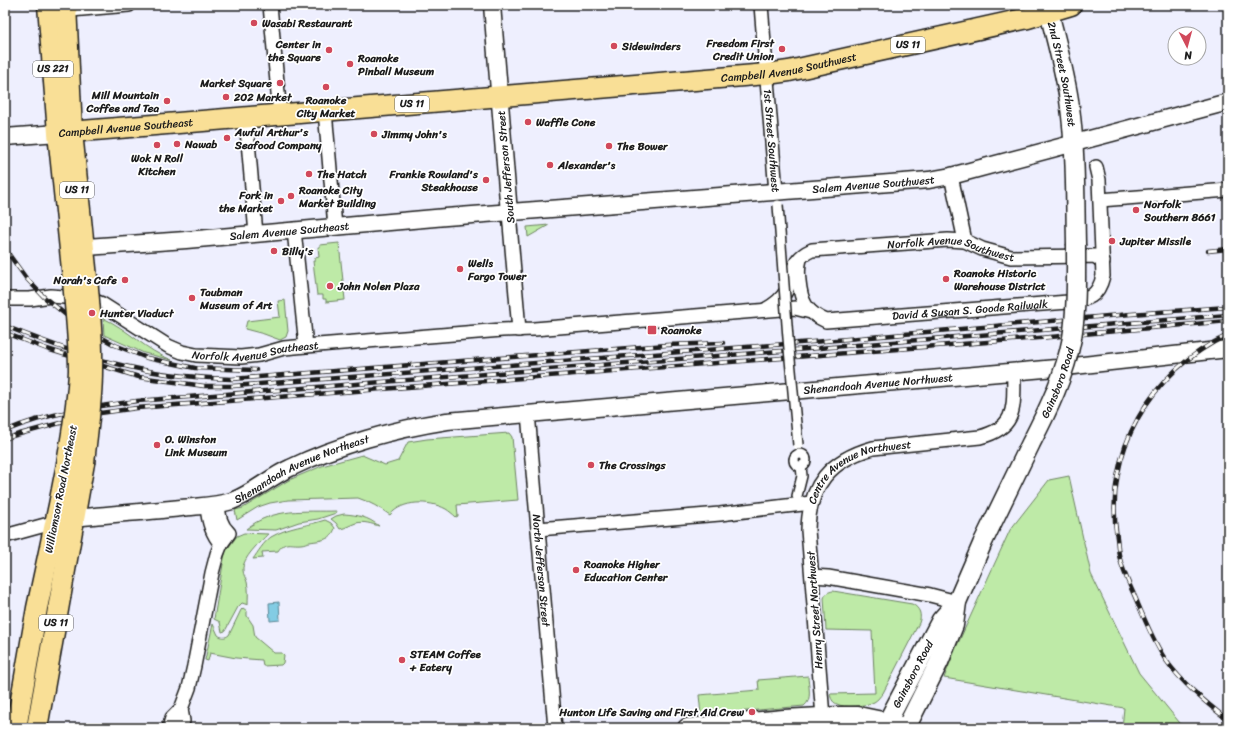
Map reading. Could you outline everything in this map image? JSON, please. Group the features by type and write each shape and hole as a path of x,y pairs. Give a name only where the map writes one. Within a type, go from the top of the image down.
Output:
{"main road":[{"name":"Campbell Avenue Southwest","path":"500,97 789,71 1028,18 1048,8 1071,5"},
{"name":"US 221","path":"57,8 65,132"},
{"name":"2nd Street Southwest","path":"1048,8 1069,99 1073,144"},
{"name":"US 11","path":"246,118 500,97"},
{"name":"Campbell Avenue Southeast","path":"65,132 246,118"},
{"name":"US 11","path":"65,132 77,248"},
{"name":"Gainsboro Road","path":"907,728 944,650 954,625 957,602 983,542 1058,387 1066,362 1072,338 1076,294 1073,144"},
{"name":"Williamson Road Northeast","path":"37,728 65,520 75,464 75,410 79,371 78,340 80,279 77,248"},
{"name":"Williamson Road Northeast","path":"16,728 40,594 65,520"},
{"name":"Gainsboro Road","path":"886,725 941,620 957,602"},
{"path":"687,728 823,716 858,716 886,725 907,728"}],"street":[{"path":"57,8 129,5"},
{"path":"270,5 280,115"},
{"name":"South Jefferson Street","path":"492,5 520,330"},
{"name":"1st Street Southwest","path":"761,5 777,199"},
{"name":"Salem Avenue Southwest","path":"509,213 777,199 929,180 951,176 1228,102"},
{"path":"325,111 335,227"},
{"path":"246,118 256,234"},
{"name":"Campbell Avenue Southeast","path":"5,137 65,132"},
{"path":"1096,167 1099,180 1103,262"},
{"path":"951,176 965,241"},
{"path":"1100,200 1228,190"},
{"path":"777,199 799,450 806,459 806,463 801,466 802,476 797,496"},
{"name":"Salem Avenue Southeast","path":"77,248 509,213"},
{"path":"294,230 306,346"},
{"name":"Norfolk Avenue Southwest","path":"800,259 807,252 812,250 948,240 965,241 982,250 1011,257 1095,256 1103,262"},
{"path":"764,310 776,304 786,292 793,266 800,259"},
{"path":"800,259 798,271 800,295 803,303 811,312"},
{"name":"David & Susan S. Goode Railwalk","path":"811,312 815,316 826,320 833,320 1068,302 1088,298 1097,293 1103,276 1103,262"},
{"name":"Norfolk Avenue Southeast","path":"5,299 51,296 90,299 102,304 168,346 182,352 196,355 241,357 284,348 502,330 520,330"},
{"path":"520,330 796,308 811,312"},
{"name":"Shenandoah Avenue Northwest","path":"528,413 1056,368 1228,349"},
{"name":"Centre Avenue Northwest","path":"538,529 720,514 811,503 814,494 827,474 845,459 859,452 873,448 980,436 1001,429 1011,414 1013,404 1014,371"},
{"name":"Shenandoah Avenue Northeast","path":"5,536 65,520 213,505 242,497 289,468 308,460 348,445 399,430 447,421 528,413"},
{"name":"North Jefferson Street","path":"528,413 555,728"},
{"name":"Henry Street Northwest","path":"811,503 808,530 823,716"},
{"path":"169,728 172,718 181,708 189,688 212,573 221,544 229,533 222,526 213,505"},
{"path":"213,505 210,527 221,544"},
{"path":"812,576 930,595 957,602"},
{"path":"181,708 183,721 181,728"}],"green space":[{"path":"549,225 528,237 527,227"},
{"path":"339,243 345,300 326,302 326,299 323,299 323,295 317,295 313,261 315,261 315,258 319,257 318,247 320,247 320,245"},
{"path":"285,300 288,331 286,337 280,340 245,329 247,321 280,317 278,301"},
{"path":"103,318 121,328 145,346 172,360 144,353 104,335"},
{"path":"509,433 512,437 518,500 457,505 458,516 456,517 446,509 424,503 401,506 390,515 375,505 358,498 288,500 258,507 237,520 235,510 243,508 289,480 322,466 362,455 385,465 398,461 408,442 427,439"},
{"path":"1069,476 1091,574 1139,673 1184,728 1122,728 1124,708 944,678 955,650 1010,530 1049,480"},
{"path":"301,511 337,511 336,513 318,519 299,522 276,530 246,529 267,517 278,514"},
{"path":"344,514 363,517 371,520 379,526 359,522 340,529 331,519"},
{"path":"325,520 331,523 335,528 328,538 302,544 285,544 278,551 262,552 263,558 253,559 271,537 291,529"},
{"path":"244,533 268,534 252,550 243,565 243,572 248,588 248,605 242,603 238,607 225,631 222,632 220,622 214,619 224,558 226,551 237,536"},
{"path":"833,591 912,604 920,612 919,623 883,693 877,700 866,705 840,705 833,701 830,694 875,693 872,631 826,630 824,598 827,593"},
{"path":"243,608 247,611 247,616 253,625 255,637 274,653 282,653 284,655 283,663 281,665 263,666 262,660 236,658 210,653 208,661 205,660 213,624 218,635 221,637 228,636"},
{"path":"808,676 809,696 807,703 804,706 701,715 699,695 759,690 758,680"}],"water":[{"path":"279,602 280,620 270,621 269,603"}],"railway":[{"path":"5,249 26,278 44,297 77,324 115,345 147,358 195,368 256,370"},
{"path":"1208,251 1228,249"},
{"path":"5,333 47,349 139,377 204,386 233,386 825,341 1228,307"},
{"path":"5,431 53,415 87,408 137,401 1228,315"},
{"path":"5,439 93,414 137,408 1039,338 1228,321"},
{"path":"5,326 108,362 155,372 232,379 667,345 723,343"},
{"path":"1228,335 1200,351 1176,370 1155,393 1138,418 1125,446 1117,475 1115,506 1119,557 1157,646 1165,659 1186,684 1228,720"}],"place":[{"name":"Wasabi Restaurant","path":"254,23"},
{"name":"Sidewinders","path":"614,46"},
{"name":"Freedom First Credit Union","path":"782,49"},
{"name":"Center in the Square","path":"329,50"},
{"name":"Roanoke Pinball Museum","path":"350,64"},
{"name":"Market Square","path":"280,83"},
{"name":"Roanoke City Market","path":"326,87"},
{"name":"202 Market","path":"226,97"},
{"name":"Mill Mountain Coffee and Tea","path":"167,101"},
{"name":"Waffle Cone","path":"528,122"},
{"name":"Jimmy John's","path":"374,134"},
{"name":"Awful Arthur's Seafood Company","path":"227,138"},
{"name":"Nawab","path":"177,144"},
{"name":"Wok N Roll Kitchen","path":"157,145"},
{"name":"The Bower","path":"609,146"},
{"name":"Alexander's","path":"550,165"},
{"name":"The Hatch","path":"309,174"},
{"name":"Frankie Rowland's Steakhouse","path":"486,180"},
{"name":"Roanoke City Market Building","path":"291,196"},
{"name":"Fork in the Market","path":"281,201"},
{"name":"Norfolk Southern 8661","path":"1136,210"},
{"name":"Jupiter Missile","path":"1112,241"},
{"name":"Billy's","path":"274,251"},
{"name":"Wells Fargo Tower","path":"460,269"},
{"name":"Roanoke Historic Warehouse District","path":"946,279"},
{"name":"Norah's Cafe","path":"125,280"},
{"name":"John Nolen Plaza","path":"330,286"},
{"name":"Taubman Museum of Art","path":"192,298"},
{"name":"Hunter Viaduct","path":"92,313"},
{"name":"Roanoke","path":"652,330"},
{"name":"O. Winston Link Museum","path":"157,445"},
{"name":"The Crossings","path":"591,465"},
{"name":"Roanoke Higher Education Center","path":"576,570"},
{"name":"STEAM Coffee + Eatery","path":"402,660"},
{"name":"Hunton Life Saving and First Aid Crew","path":"752,712"}]}
